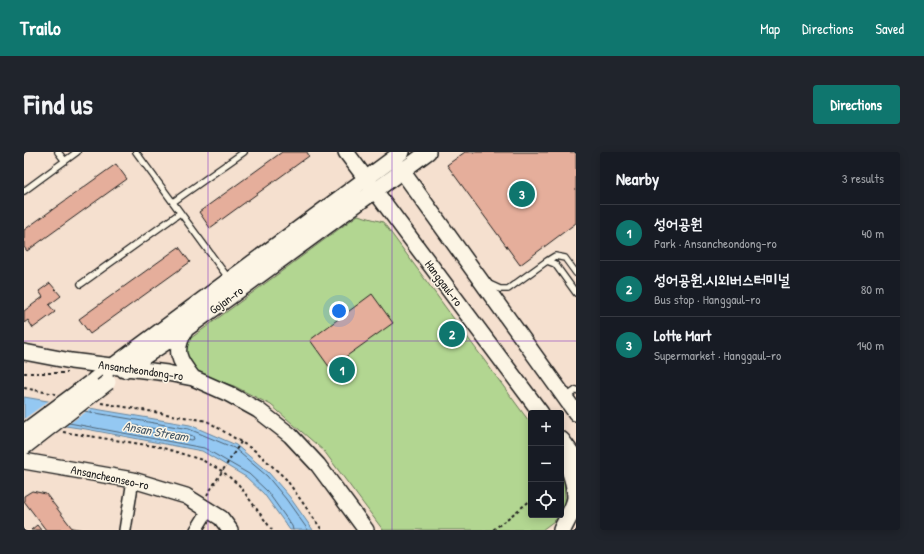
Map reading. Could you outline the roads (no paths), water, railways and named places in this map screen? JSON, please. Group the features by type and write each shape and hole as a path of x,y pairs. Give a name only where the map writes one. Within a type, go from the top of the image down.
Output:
{"main road":[{"path":"562,530 576,499 571,470 564,454"},
{"path":"569,530 576,525"}],"street":[{"name":"Hanggaul-ro","path":"346,152 539,410"},
{"name":"Gojan-ro","path":"24,432 101,381 127,368 186,329 428,152"},
{"name":"Gojan-ro","path":"24,447 101,381 112,366 366,178 394,154"},
{"path":"394,154 402,172 480,279 571,394 576,413"},
{"path":"186,329 181,338 178,352 182,364 193,378"},
{"name":"Ansancheondong-ro","path":"24,352 72,361 193,378 229,394 258,410 290,435 318,465 366,530"},
{"path":"564,443 576,459"},
{"name":"Ansancheonseo-ro","path":"24,461 133,480 186,496 221,518 230,530"},
{"path":"125,530 133,480"},
{"path":"196,530 205,507"}],"lane":[{"path":"58,152 64,161"},
{"path":"24,191 77,152"},
{"path":"136,152 229,279"},
{"path":"173,202 244,152"},
{"path":"81,284 180,213"},
{"path":"480,279 500,289 508,289 555,256 565,258 576,273"},
{"path":"547,261 555,264 576,293"}],"water":[{"name":"Ansan Stream","path":"24,397 190,425 236,445 269,473 289,496 313,530 290,530 264,494 246,477 202,451 86,429 24,420"}],"place":[{"name":"Lotte Mart","path":"522,194"},
{"name":"성어공원.시외버스터미널","path":"452,334"},
{"name":"성어공원","path":"342,370"}]}
